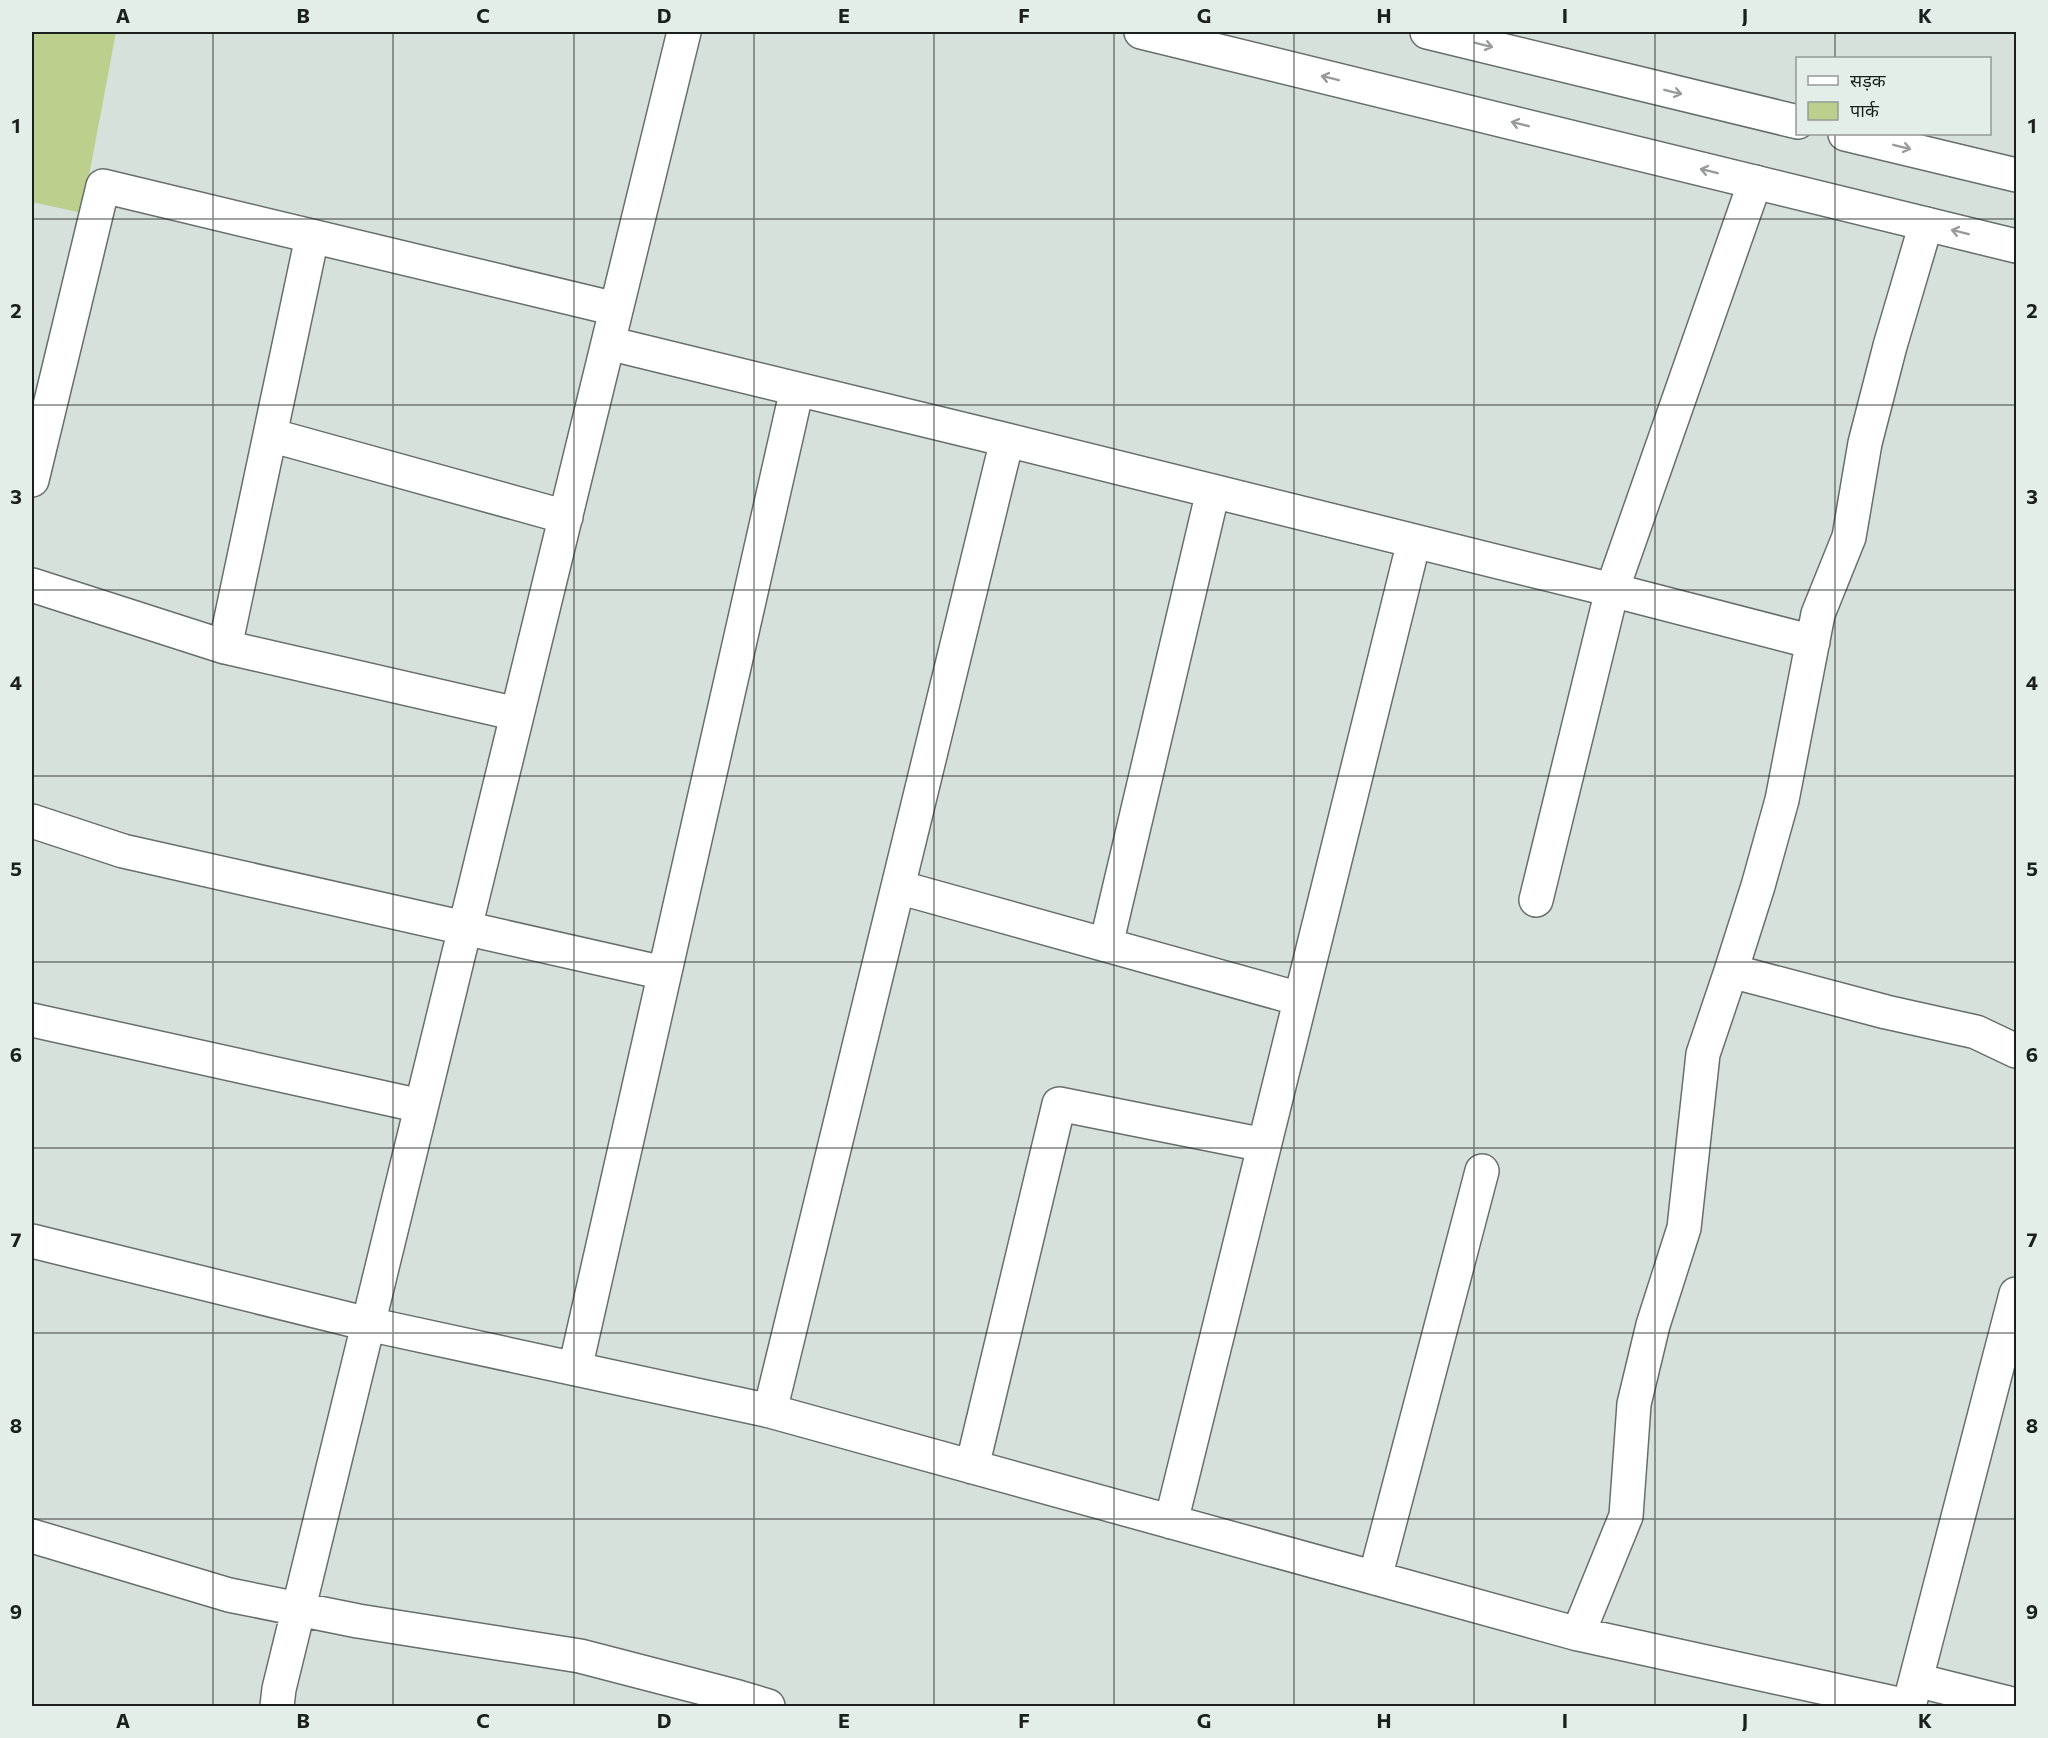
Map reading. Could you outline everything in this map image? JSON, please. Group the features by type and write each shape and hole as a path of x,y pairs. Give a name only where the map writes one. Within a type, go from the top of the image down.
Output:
{"street":[{"path":"277,1707 279,1689 684,32"},
{"path":"1142,32 2016,246"},
{"path":"1427,32 1796,122"},
{"path":"1849,135 2016,175"},
{"path":"1536,900 1612,590 1755,182"},
{"path":"32,480 103,186 616,309"},
{"path":"1578,1634 1626,1516 1634,1404 1653,1325 1684,1228 1703,1054 1731,971 1782,800 1818,614 1849,537 1864,442 1926,224"},
{"path":"225,647 312,237"},
{"path":"608,343 1612,590 1813,642"},
{"path":"575,1369 797,389"},
{"path":"270,435 566,517"},
{"path":"770,1411 1007,440"},
{"path":"1106,945 1213,491"},
{"path":"1171,1522 1414,541"},
{"path":"32,585 225,647 517,714"},
{"path":"32,821 123,851 664,973"},
{"path":"898,887 1300,999"},
{"path":"1731,971 1976,1032 2016,1051"},
{"path":"32,1020 421,1106"},
{"path":"972,1467 1059,1104 1264,1146"},
{"path":"1375,1578 1482,1171"},
{"path":"32,1241 368,1324 770,1411 1578,1634 1911,1698 2016,1705"},
{"path":"1911,1698 2016,1294"},
{"path":"32,1536 229,1595 358,1621 580,1656 768,1707"}],"green space":[{"path":"32,32 116,32 82,213 32,202"}]}
